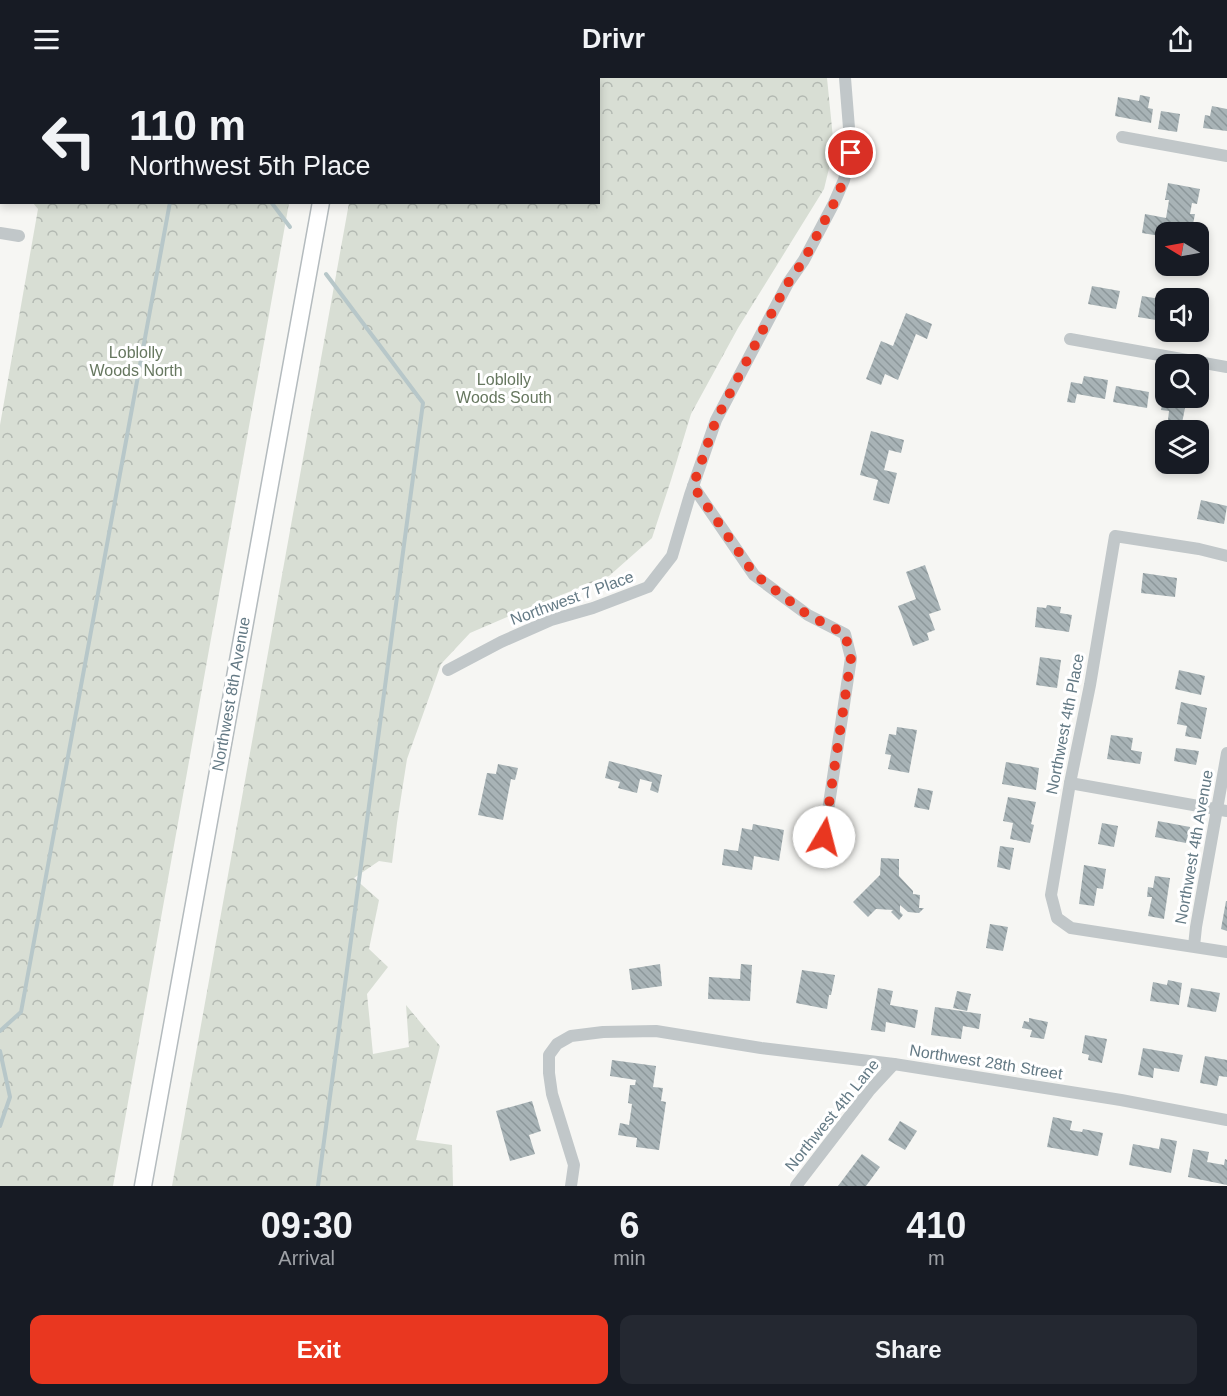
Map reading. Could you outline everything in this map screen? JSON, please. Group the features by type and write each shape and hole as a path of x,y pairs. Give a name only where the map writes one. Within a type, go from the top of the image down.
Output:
{"street":[{"name":"Northwest 7 Place","path":"448,670 501,642 550,620 593,608 648,587 672,556 716,420 788,283 804,260 844,180 851,153 845,78"},
{"path":"1122,137 1227,156"},
{"name":"Northwest 8th Avenue","path":"143,1186 321,204"},
{"path":"0,233 19,236"},
{"path":"1070,339 1227,367"},
{"path":"693,486 754,574 808,615 845,634 851,658 824,837"},
{"name":"Northwest 4th Place","path":"1194,946 1071,928 1057,918 1051,895 1115,536 1199,549 1227,556"},
{"name":"Northwest 4th Avenue","path":"1194,946 1196,927 1222,810 1227,753"},
{"path":"1070,783 1222,810"},
{"path":"1194,946 1227,952"},
{"name":"Northwest 28th Street","path":"571,1186 574,1165 552,1094 549,1055 557,1044 571,1036 592,1033 656,1031 894,1064 1121,1100 1227,1120"},
{"name":"Northwest 4th Lane","path":"795,1186 869,1091 894,1064"}],"green space":[{"name":"Loblolly Woods South","path":"600,78 827,78 834,148 824,189 738,328 691,414 652,538 609,576 470,633 441,664 407,759 392,863 379,861 354,878 379,900 369,949 388,967 367,994 373,1054 409,1047 406,1005 440,1046 416,1140 452,1145 453,1186 172,1186 349,204 600,204"},
{"name":"Loblolly Woods North","path":"34,204 289,204 113,1186 0,1186 0,425 38,209"}],"building":[{"path":"1140,95 1150,97 1148,108 1153,109 1151,123 1115,116 1118,97 1139,101"},
{"path":"1212,106 1227,109 1227,131 1203,128 1205,115 1210,116"},
{"path":"1161,111 1180,114 1177,132 1158,129"},
{"path":"1168,183 1200,189 1197,204 1192,203 1190,214 1195,214 1193,222 1155,222 1155,235 1142,233 1145,214 1166,218 1169,200 1165,200"},
{"path":"1092,286 1120,291 1116,309 1088,304"},
{"path":"1142,296 1155,298 1155,320 1138,317"},
{"path":"906,313 932,324 927,339 916,334 898,380 885,374 881,385 866,379 881,341 893,346"},
{"path":"1084,376 1108,380 1105,399 1077,394 1075,403 1067,402 1071,382 1082,384"},
{"path":"1116,386 1149,392 1147,408 1113,402"},
{"path":"1161,408 1185,408 1183,420 1168,420 1169,411 1161,410"},
{"path":"871,431 904,440 901,453 889,450 884,470 897,473 889,504 873,500 878,480 860,475"},
{"path":"1201,500 1227,506 1224,524 1197,519"},
{"path":"925,565 941,610 929,614 935,630 927,633 929,640 913,646 898,606 916,599 906,572"},
{"path":"1143,573 1177,578 1175,597 1141,593"},
{"path":"1047,605 1061,607 1060,613 1072,615 1069,632 1035,627 1037,607 1046,608"},
{"path":"1040,657 1061,660 1057,688 1036,685"},
{"path":"1179,670 1205,676 1201,695 1175,689"},
{"path":"1181,702 1207,708 1201,739 1185,736 1187,726 1177,724"},
{"path":"897,727 917,730 909,773 888,769 891,755 885,754 889,734 896,735"},
{"path":"1111,735 1133,738 1131,750 1142,752 1140,764 1107,759"},
{"path":"1176,748 1199,751 1196,765 1174,761"},
{"path":"609,761 662,775 658,793 650,790 652,782 640,779 637,793 618,788 620,782 605,778"},
{"path":"1006,762 1039,768 1036,790 1002,784"},
{"path":"498,764 518,768 515,780 511,779 503,820 478,815 487,773 496,774"},
{"path":"918,788 933,791 929,810 914,807"},
{"path":"1008,797 1036,802 1030,843 1010,839 1013,823 1003,821"},
{"path":"1158,821 1190,827 1186,843 1155,837"},
{"path":"1102,823 1118,826 1114,847 1098,844"},
{"path":"753,824 784,830 779,861 754,856 752,870 722,865 724,849 738,851 742,828 752,830"},
{"path":"1000,846 1014,848 1010,870 997,867"},
{"path":"881,858 899,859 899,876 913,891 913,894 920,895 919,908 924,908 919,913 908,912 900,905 900,912 903,915 899,920 891,912 893,910 876,909 868,917 853,902 880,875"},
{"path":"1084,865 1106,869 1103,889 1097,888 1094,906 1079,904"},
{"path":"1155,876 1170,878 1164,919 1148,916 1152,897 1147,897 1148,887 1153,888"},
{"path":"1227,901 1227,931 1221,929"},
{"path":"990,924 1008,927 1003,951 986,948"},
{"path":"660,964 662,986 632,990 629,969"},
{"path":"741,964 752,965 750,1001 708,999 709,977 740,979"},
{"path":"802,970 835,975 827,1009 796,1003"},
{"path":"1168,980 1182,983 1179,1005 1150,1001 1153,982 1167,985"},
{"path":"878,988 893,991 890,1005 918,1010 915,1028 886,1022 885,1032 871,1030"},
{"path":"1191,988 1220,993 1216,1012 1187,1007"},
{"path":"957,991 971,994 967,1011 953,1008"},
{"path":"935,1007 981,1014 979,1029 963,1026 961,1039 931,1035"},
{"path":"1029,1018 1048,1022 1044,1039 1030,1037 1032,1030 1022,1028 1024,1021 1029,1022"},
{"path":"1085,1035 1107,1039 1102,1063 1088,1060 1089,1055 1082,1053"},
{"path":"1143,1048 1183,1055 1179,1072 1154,1068 1153,1078 1138,1075"},
{"path":"1205,1056 1227,1060 1227,1077 1219,1076 1217,1086 1200,1083"},
{"path":"612,1060 656,1066 653,1087 663,1088 661,1101 666,1102 659,1150 636,1147 637,1138 618,1135 620,1123 629,1125 632,1104 628,1103 630,1085 635,1085 636,1080 610,1076"},
{"path":"532,1101 541,1131 529,1135 535,1154 510,1161 496,1111"},
{"path":"1053,1117 1072,1121 1070,1130 1082,1132 1083,1129 1103,1133 1098,1156 1047,1147"},
{"path":"900,1121 917,1131 905,1150 888,1140"},
{"path":"1161,1138 1177,1141 1171,1173 1129,1165 1133,1144 1159,1149"},
{"path":"1193,1149 1209,1152 1207,1162 1224,1165 1225,1159 1227,1160 1227,1185 1188,1177"},
{"path":"862,1154 880,1167 866,1186 838,1186"}],"waterway":[{"path":"0,1031 21,1012 170,204"},
{"path":"273,204 290,227"},
{"path":"318,1186 423,403 326,274"},
{"path":"0,1051 10,1097 0,1126"}],"route":[{"path":"824,837 851,658 845,634 808,615 754,574 693,486 716,420 779,299 804,260 834,203 844,180 851,153"}]}
